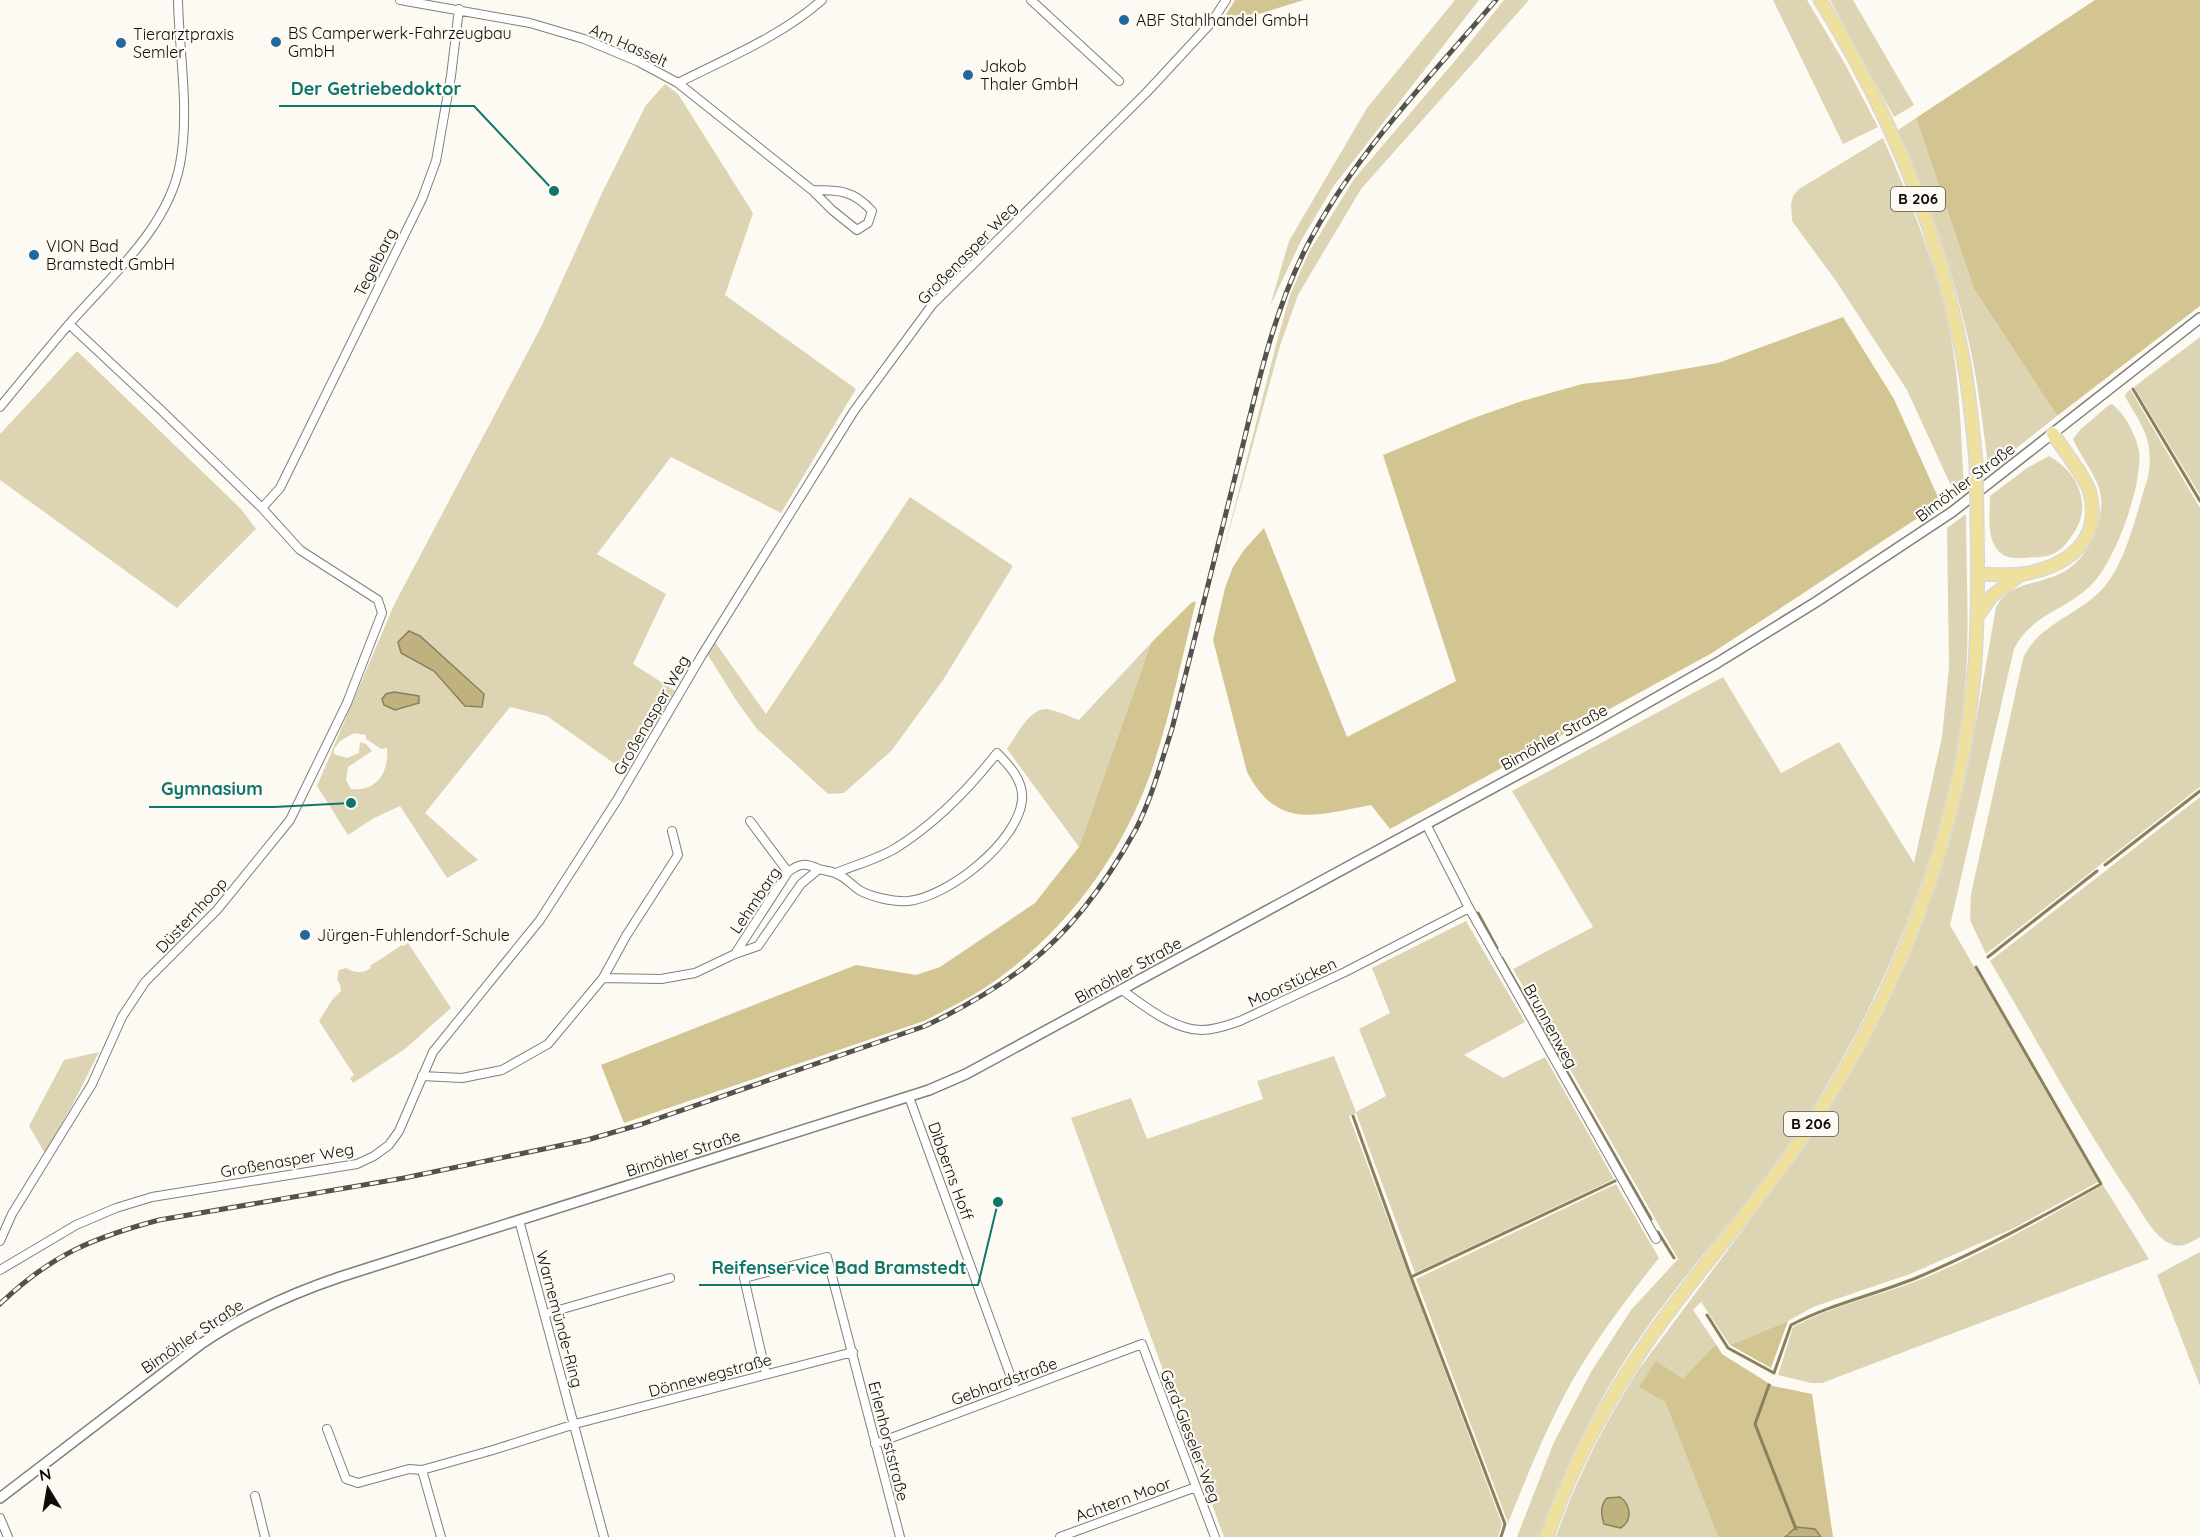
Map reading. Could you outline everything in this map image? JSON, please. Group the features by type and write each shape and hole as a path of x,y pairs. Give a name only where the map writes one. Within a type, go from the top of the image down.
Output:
{"main road":[{"name":"B 206","path":"1547,1537 1574,1467 1619,1385 1649,1339 1754,1204 1812,1122 1850,1061 1886,991 1921,905 1949,813 1961,761 1969,708 1977,618 1978,574 1976,461 1962,350 1946,284 1926,218 1881,109 1858,64 1820,0"},
{"path":"1978,574 2032,573 2062,562 2085,542 2092,516 2090,491 2053,434"},
{"path":"1977,618 1992,596 2022,574"}],"street":[{"path":"0,407 69,324 130,257 160,217 174,189 180,165 185,110 178,0"},
{"name":"Am Hasselt","path":"400,0 530,23 584,39 639,62 678,83 812,190 857,230 868,223 872,212 862,200 849,193 835,190 812,190"},
{"path":"678,83 773,35 805,15 822,0"},
{"name":"Großenasper Weg","path":"0,1270 76,1225 116,1208 143,1200 357,1164 374,1156 389,1145 399,1131 433,1052 540,920 617,800 702,655 854,411 932,305 1147,92 1211,24 1226,0"},
{"path":"1037,2 1119,81"},
{"name":"Tegelbarg","path":"262,508 280,488 422,200 436,161 451,76 459,9"},
{"name":"Bimöhler Straße","path":"0,1498 201,1344 252,1312 287,1296 340,1276 909,1097 966,1074 1627,715 1718,663 1912,540 2053,434 2200,318"},
{"path":"69,324 262,508"},
{"name":"Düsternhoop","path":"0,1240 12,1214 92,1084 122,1017 145,982 217,910 290,820 347,703 382,613 378,600 300,550 262,508"},
{"path":"819,869 836,873 862,891 882,898 908,901 932,894 951,885 981,863 1005,836 1015,821 1022,800 1019,782 1011,768 997,753 939,816 895,849 836,873"},
{"path":"750,821 788,872"},
{"name":"Brunnenweg","path":"1426,824 1469,908 1656,1239"},
{"path":"422,1076 462,1078 502,1070 548,1044 603,978 626,936 678,855 672,831"},
{"name":"Lehmbarg","path":"603,978 661,980 695,973 758,945 801,884 819,869 807,863 798,865 788,872 735,954"},
{"name":"Moorstücken","path":"1122,990 1180,1025 1201,1030 1221,1028 1240,1022 1345,972 1469,908"},
{"name":"Dibberns Hoff","path":"909,1097 1016,1390"},
{"name":"Warnemünde-Ring","path":"519,1220 604,1537"},
{"name":"Erlenhorststraße","path":"766,1374 744,1278 827,1257 900,1537"},
{"path":"545,1314 670,1278"},
{"name":"Gebhardstraße","path":"875,1444 1142,1344"},
{"name":"Gerd-Gieseler-Weg","path":"1142,1344 1215,1537"},
{"name":"Dönnewegstraße","path":"575,1424 853,1352"},
{"path":"327,1429 346,1479 358,1483 409,1469 422,1470 575,1424"},
{"path":"422,1470 441,1537"},
{"name":"Achtern Moor","path":"1060,1537 1196,1487"},
{"path":"255,1496 265,1537"},
{"path":"0,1518 8,1537"}],"shaded area":[{"path":"1235,0 1304,0 1259,14 1225,16"},
{"path":"1455,0 1479,0 1333,187 1302,239 1270,306 1289,241 1367,108"},
{"path":"1504,0 1529,0 1361,189 1298,295 1280,346 1221,560 1290,295 1309,252 1354,179"},
{"path":"1773,0 1807,0 1845,64 1878,127 1843,144"},
{"path":"1830,0 1853,0 1914,105 1894,117"},
{"path":"2095,0 2200,0 2200,306 2057,416 1974,289 1916,118"},
{"path":"665,84 678,94 753,213 725,295 856,389 781,513 671,457 597,554 666,594 633,664 675,691 625,771 547,716 510,707 425,813 478,860 447,878 400,806 374,818 348,835 317,786 394,605 541,327 602,193 646,105","holes":["434,671 482,706 465,706","354,733 366,735 366,739 381,749 387,748 386,765 380,779 360,789 351,789 346,780 348,767 372,751 366,744 360,742 359,753 347,758 334,754 334,749 340,741"]},
{"path":"1916,118 1974,289 2057,416 1989,470 1973,362 1956,292 1940,237 1898,130"},
{"path":"1883,138 1930,256 1947,318 1960,408 1964,490 1960,492 1952,488 1907,390 1836,281 1792,221 1791,204 1793,196 1799,189"},
{"path":"1843,317 1894,399 1937,495 1936,506 1712,653 1390,829 1371,805 1316,815 1300,814 1286,811 1272,803 1259,791 1247,772 1213,640 1225,588 1233,567 1244,550 1264,528 1347,737 1456,681 1383,455 1522,401 1582,384 1627,379 1718,363"},
{"path":"2200,337 2200,495 2134,387"},
{"path":"77,351 241,509 256,529 177,608 0,480 0,434"},
{"path":"2130,389 2200,508 2200,787 1986,954 1970,920 1971,894 2023,659 2038,637 2094,597 2112,576 2125,549 2148,477 2150,454 2143,428 2125,395"},
{"path":"2112,404 2129,425 2139,451 2137,482 2132,501 2119,539 2102,572 2083,592 2040,619 2022,637 2014,649 1950,925 2098,1182 2012,1229 1910,1274 1813,1307 1788,1321 1730,1345 1701,1302 1693,1310 1716,1344 1665,1402 1718,1537 1556,1537 1593,1450 1639,1369 1800,1153 1863,1053 1893,991 1937,880 1955,822 1969,762 1996,607 2001,599 2015,589 2063,573 2076,563 2090,544 2100,519 2100,493 2073,439 2081,429"},
{"path":"2049,456 2068,472 2080,492 2082,503 2078,526 2067,543 2053,554 2010,558 2000,553 1992,541 1990,496 2027,468"},
{"path":"910,497 1013,566 943,680 892,750 844,793 828,794 757,729 708,655 715,642 766,714"},
{"path":"1966,514 1967,635 1963,708 1953,768 1939,826 1900,941 1847,1051 1816,1103 1766,1176 1662,1307 1629,1354 1585,1430 1539,1537 1517,1537 1554,1442 1591,1372 1631,1310 1678,1259 1513,969 1593,927 1512,791 1723,677 1781,773 1839,742 1914,863 1942,737 1949,667 1947,528"},
{"path":"1196,601 1164,730 1151,772 1125,832 1109,860 1070,912 1024,958 981,990 924,1021 624,1123 601,1065 856,965 916,975 940,967 1035,903 1079,847 1151,643 1191,603"},
{"path":"409,631 420,636 484,694 482,707 465,706 434,671 401,653 398,642"},
{"path":"1151,643 1079,847 1007,749 1029,718 1040,710 1051,710 1079,720"},
{"path":"394,692 419,696 419,703 395,710 384,705 382,699 386,694"},
{"path":"2200,797 2200,1237 2178,1246 2159,1236 2145,1218 2077,1111 1990,961"},
{"path":"1466,921 1525,1022 1464,1055 1503,1078 1545,1057 1614,1179 1415,1273 1356,1113 1349,1116 1502,1524 1498,1537 1224,1537 1071,1118 1131,1098 1147,1139 1263,1099 1257,1081 1334,1056 1356,1112 1386,1096 1359,1029 1390,1013 1372,968"},
{"path":"408,943 451,1008 405,1049 353,1083 350,1078 354,1075 319,1021 332,1000 341,991 337,980 339,970 346,968 355,972 365,971"},
{"path":"99,1052 45,1153 29,1126 64,1060"},
{"path":"1616,1184 1659,1258 1608,1326 1573,1379 1541,1444 1508,1523 1416,1279"},
{"path":"2103,1185 2149,1259 1822,1383 1811,1383 1778,1375 1793,1327 1823,1313 1914,1282 1963,1261 2034,1225"},
{"path":"2200,1252 2200,1386 2157,1275"},
{"path":"1788,1321 1771,1368 1730,1345"},
{"path":"1716,1344 1722,1354 1773,1386 1812,1394 1833,1537 1821,1537 1820,1534 1787,1533 1785,1537 1718,1537 1665,1402 1639,1387 1656,1361 1683,1379"},
{"path":"1620,1497 1628,1508 1627,1521 1620,1528 1604,1524 1603,1504 1607,1498"},
{"path":"1796,1527 1815,1529 1821,1537 1785,1537"}],"waterway":[{"path":"2133,389 2200,501"},
{"path":"2105,865 2200,791"},
{"path":"1988,957 2097,871"},
{"path":"1478,913 1497,948"},
{"path":"1502,958 1651,1219"},
{"path":"1707,1315 1728,1348 1774,1373 1791,1325 1822,1311 1940,1268 2010,1234 2101,1184 1976,967"},
{"path":"1353,1116 1411,1277 1505,1524 1501,1537"},
{"path":"1411,1277 1615,1181"},
{"path":"1658,1232 1674,1258"},
{"path":"1769,1385 1755,1424 1796,1529"}],"railway":[{"path":"0,1304 55,1261 74,1250 113,1234 159,1220 404,1178 587,1140 642,1124 925,1026 965,1006 1027,965 1074,920 1102,884 1136,829 1152,792 1172,729 1266,354 1284,300 1306,248 1325,214 1369,149 1496,0"}],"place":[{"name":"ABF Stahlhandel GmbH","path":"1124,20"},
{"name":"BS Camperwerk-Fahrzeugbau GmbH","path":"276,42"},
{"name":"Tierarztpraxis Semler","path":"121,43"},
{"name":"Jakob Thaler GmbH","path":"968,75"},
{"name":"Der Getriebedoktor","path":"554,191"},
{"name":"VION Bad Bramstedt GmbH","path":"34,255"},
{"name":"Gymnasium","path":"351,803"},
{"name":"Jürgen-Fuhlendorf-Schule","path":"305,935"},
{"name":"Reifenservice Bad Bramstedt","path":"998,1202"}]}
